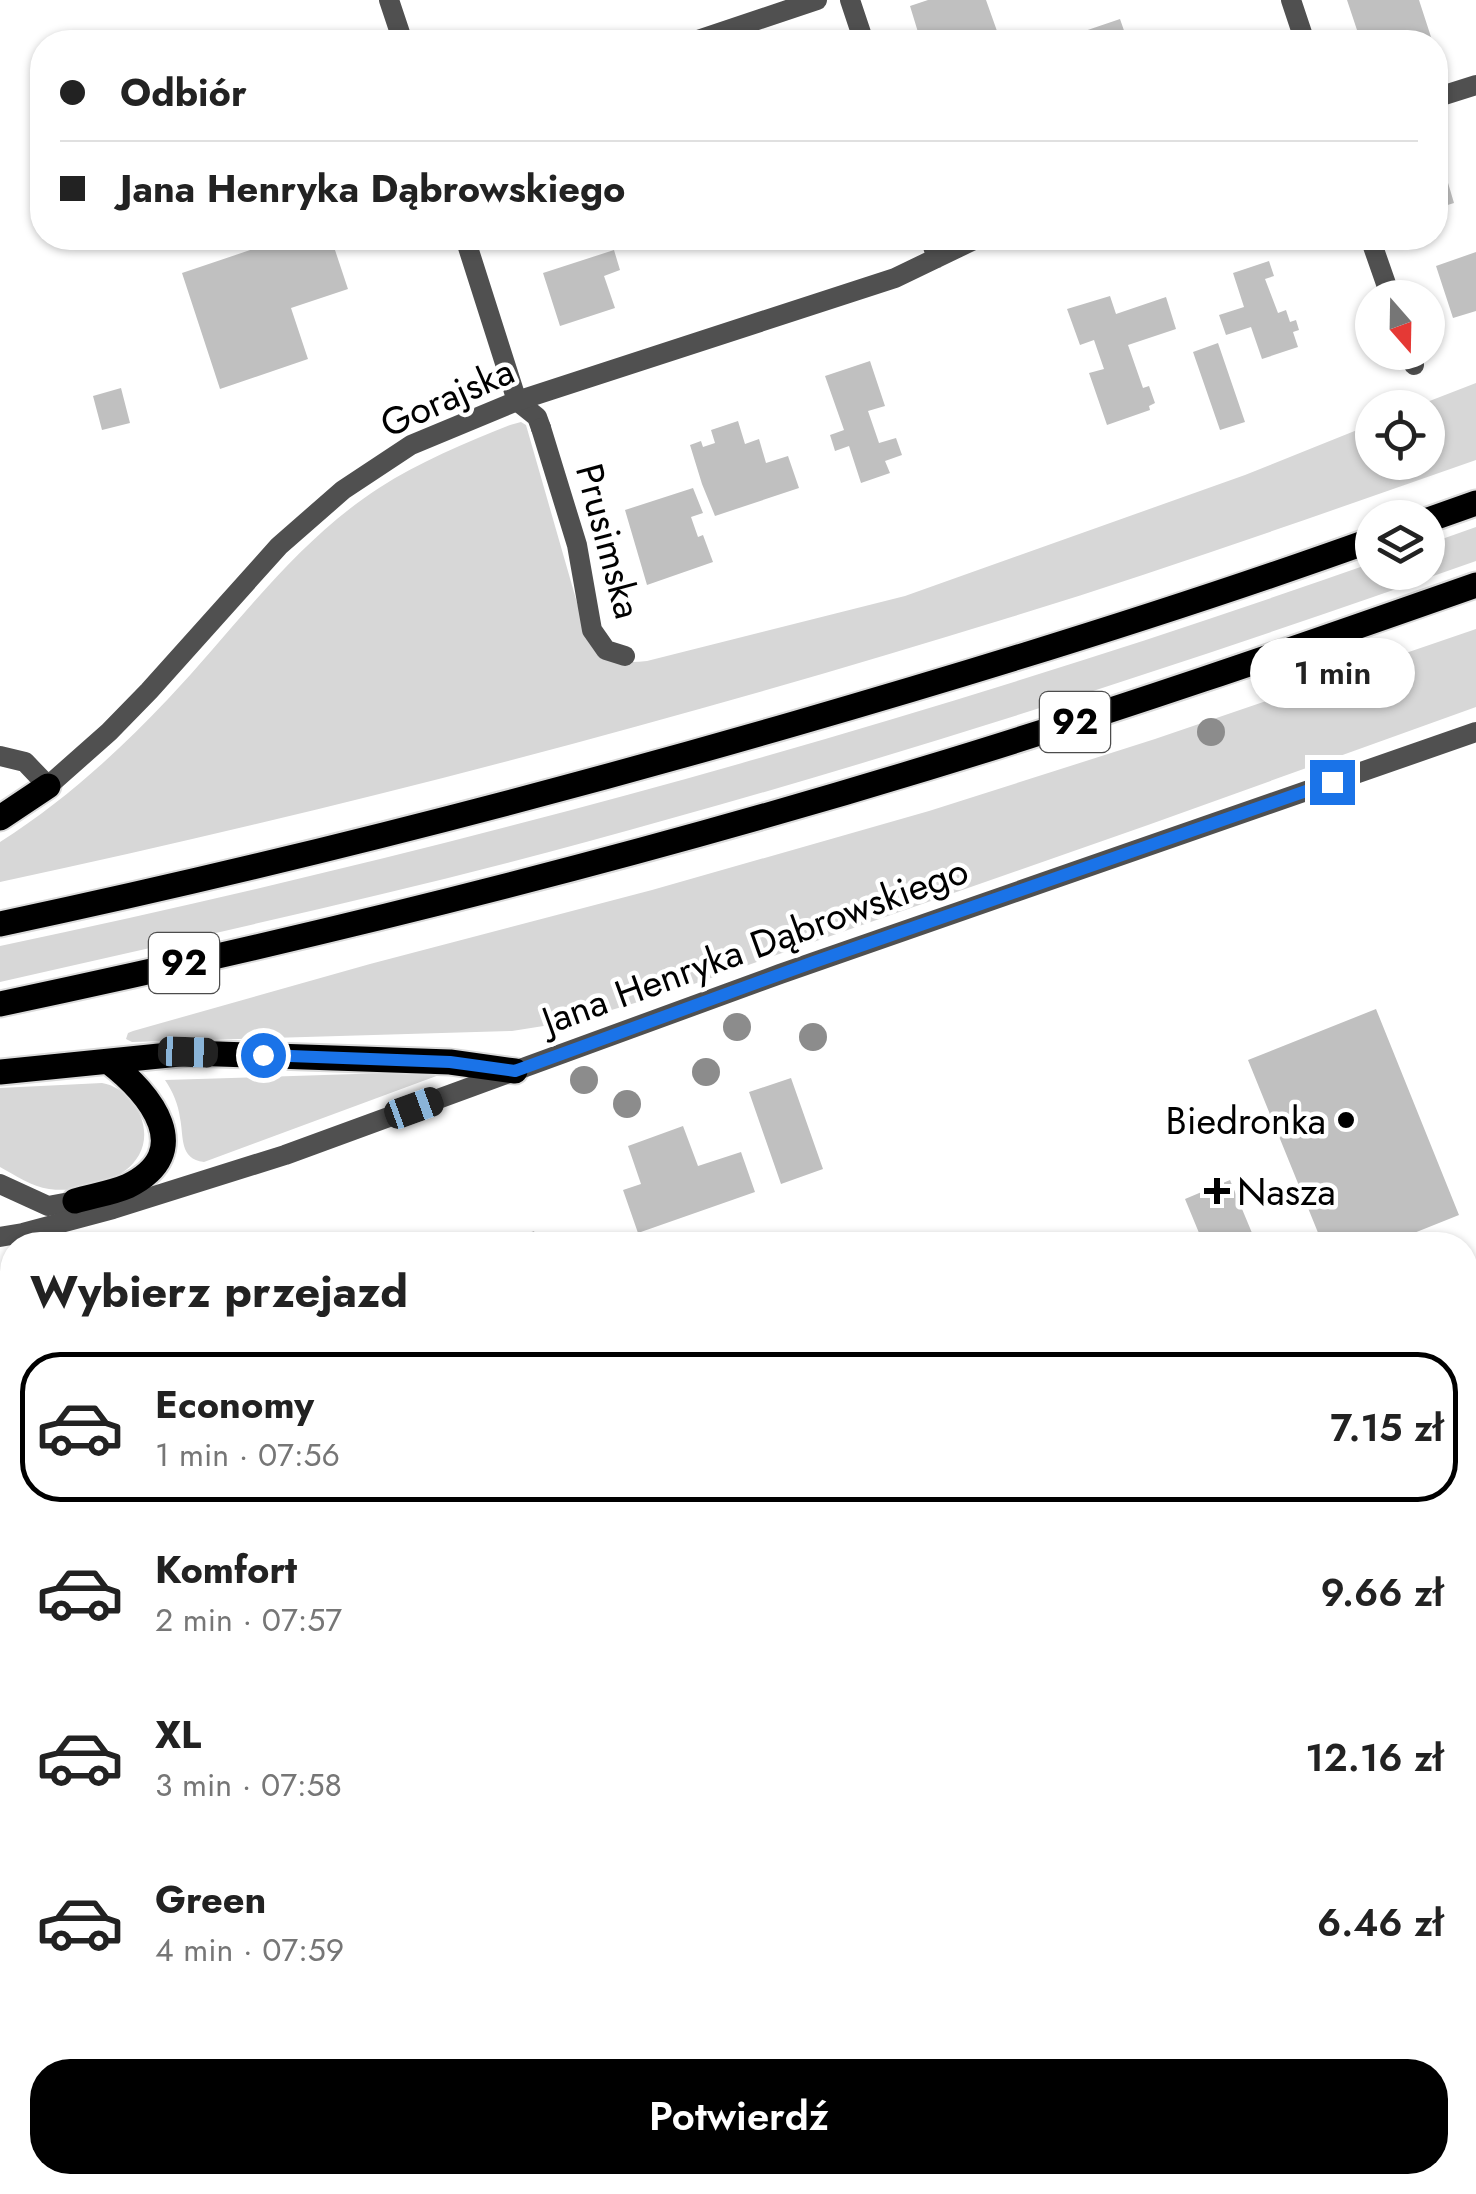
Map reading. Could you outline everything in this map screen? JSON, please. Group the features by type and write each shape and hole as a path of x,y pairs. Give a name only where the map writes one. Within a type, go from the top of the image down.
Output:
{"main road":[{"path":"1445,514 1476,503"},
{"name":"92","path":"0,924 210,878 589,783 1100,634 1355,546"},
{"name":"92","path":"0,1004 367,921 750,820 1161,694 1476,585"},
{"path":"0,818 48,786"},
{"path":"0,1072 188,1052 450,1062 515,1071"},
{"path":"75,1202 127,1186 159,1162 162,1143 156,1111 142,1090 109,1062"}],"street":[{"path":"388,0 398,30"},
{"path":"728,30 817,0"},
{"path":"850,0 860,30"},
{"path":"1291,0 1301,30"},
{"path":"1448,94 1476,85"},
{"path":"469,250 517,401"},
{"name":"Gorajska","path":"48,786 149,692 279,546 342,490 411,446 517,401 895,278 930,250"},
{"path":"1374,250 1385,280"},
{"name":"Prusimska","path":"517,401 537,417 541,428 578,545 592,630 606,650 625,656"},
{"name":"Jana Henryka Dąbrowskiego","path":"23,1232 191,1186 1093,864 1476,732"},
{"path":"0,756 25,762 48,786"},
{"path":"0,1184 48,1206 75,1202"}],"shaded area":[{"path":"1476,383 1476,460 1445,471 1445,395"},
{"path":"510,425 526,425 588,641 599,653 622,662 647,661 905,596 1245,475 1355,431 1355,480 1418,480 1067,600 633,728 381,794 0,882 0,842 67,793 129,738 320,534 394,479"},
{"path":"1476,527 1476,561 1445,572 1445,538"},
{"path":"1355,569 1355,590 1392,590 922,745 698,811 293,915 0,982 0,946 348,867 692,777 864,728"},
{"path":"1476,629 1476,707 668,993 575,1021 512,1031 132,1042 126,1039 133,1031 929,811 1155,739"},
{"path":"450,1071 204,1162 186,1152 178,1108 165,1080"},
{"path":"102,1083 123,1092 138,1110 143,1144 132,1165 99,1184 61,1190 36,1186 0,1167 0,1088"}],"building":[{"path":"928,0 986,0 997,30 917,30 910,6"},
{"path":"1347,0 1419,0 1429,30 1357,30"},
{"path":"1120,19 1124,30 1088,30"},
{"path":"1448,183 1454,203 1448,205"},
{"path":"250,250 335,250 348,289 291,308 308,359 220,389 182,273"},
{"path":"614,250 620,270 604,276 615,308 560,326 543,273"},
{"path":"1476,252 1476,311 1453,318 1445,280 1441,280 1436,266"},
{"path":"1269,261 1274,276 1265,279 1278,313 1286,310 1290,322 1296,320 1299,330 1293,332 1298,347 1262,359 1251,327 1226,335 1219,315 1244,307 1233,273"},
{"path":"1110,296 1116,314 1166,297 1176,329 1128,345 1143,388 1149,386 1155,403 1149,406 1150,410 1107,425 1089,373 1104,369 1094,340 1080,345 1067,309"},
{"path":"1218,343 1245,422 1220,430 1193,352"},
{"path":"870,361 885,406 868,411 879,443 896,438 902,455 885,461 890,473 861,483 849,446 835,451 830,435 844,430 825,376"},
{"path":"121,388 130,423 102,430 93,396"},
{"path":"738,421 745,444 759,439 766,463 788,456 799,488 715,516 690,445 701,441 703,447 715,443 711,430"},
{"path":"693,488 703,513 691,517 713,562 647,585 625,510"},
{"name":"Biedronka","path":"1376,1009 1459,1215 1416,1232 1318,1232 1248,1060"},
{"path":"791,1078 823,1169 781,1184 749,1092"},
{"path":"683,1126 698,1166 741,1152 755,1192 638,1232 623,1190 641,1184 628,1146"},
{"path":"1230,1180 1252,1232 1199,1232 1185,1199"}],"place":[{"name":"Biedronka","path":"1346,1120"},
{"name":"Nasza","path":"1217,1191"}],"route":[{"path":"263,1055 450,1062 515,1071 814,962 1332,782"}]}
